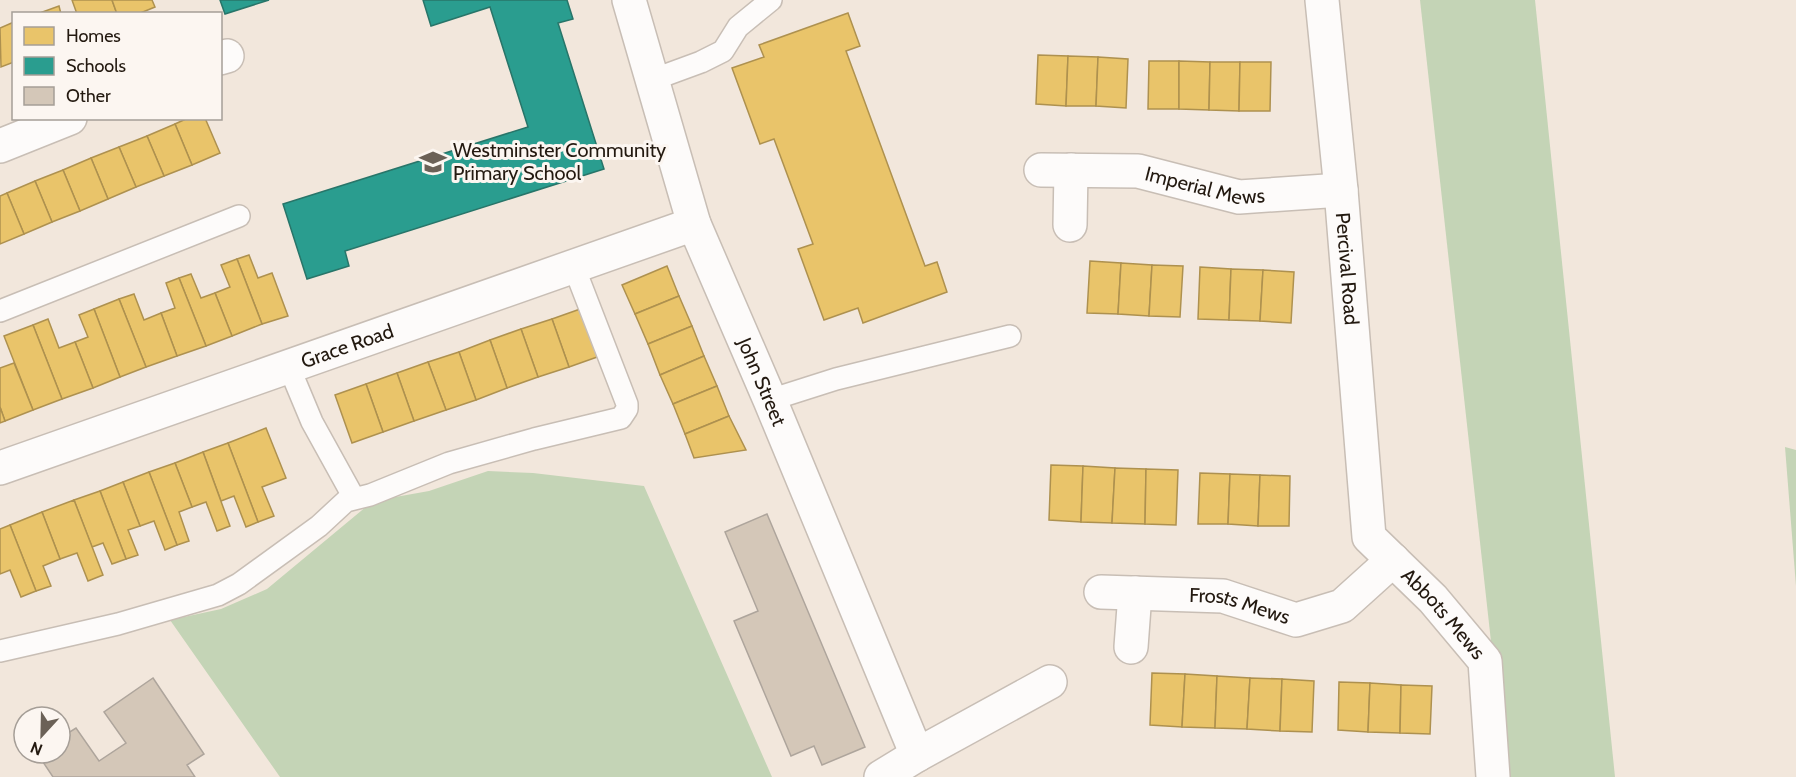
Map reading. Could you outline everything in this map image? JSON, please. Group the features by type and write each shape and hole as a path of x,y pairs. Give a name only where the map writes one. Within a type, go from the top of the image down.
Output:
{"street":[{"name":"John Street","path":"629,0 694,224 770,400 917,755"},
{"name":"Percival Road","path":"1322,0 1341,190 1369,537"},
{"path":"0,146 65,120"},
{"name":"Imperial Mews","path":"1070,225 1056,170 1138,171 1239,197 1341,190"},
{"name":"Grace Road","path":"0,468 694,224"},
{"name":"Abbots Mews","path":"1369,537 1433,598 1485,661 1493,777"},
{"name":"Frosts Mews","path":"1101,592 1223,596 1296,620 1342,606 1393,560"},
{"path":"1131,647 1135,593"},
{"path":"881,777 1050,682"}],"lane":[{"path":"652,80 701,63 723,51 738,27 771,0"},
{"path":"0,311 239,216"},
{"path":"0,651 118,624 218,595 265,566 319,526 346,501 370,495 449,463 621,418 627,409 627,404 574,267"},
{"path":"770,400 836,379 1010,336"},
{"path":"290,367 312,422 354,498"}],"green space":[{"path":"1420,0 1535,0 1615,777 1506,777"},
{"path":"1785,447 1796,450 1796,586"},
{"path":"488,471 533,473 644,486 772,777 280,777 170,620 221,609 267,589 373,501 429,491"}],"building: Homes":[{"path":"72,0 112,0 116,12 76,12"},
{"path":"112,0 152,0 155,7 143,12 116,12"},
{"path":"59,6 60,12 42,12"},
{"path":"848,13 860,46 846,51 925,266 937,262 947,292 863,323 858,308 824,320 798,249 813,244 774,139 760,144 732,68 764,57 759,45"},
{"path":"12,23 12,63 1,67 0,28"},
{"path":"1038,55 1068,56 1066,106 1036,104"},
{"path":"1068,56 1098,57 1096,106 1066,106"},
{"path":"1098,57 1128,59 1126,108 1096,106"},
{"path":"1149,61 1179,61 1179,109 1148,109"},
{"path":"1179,61 1210,62 1209,110 1179,109"},
{"path":"1210,62 1240,62 1239,111 1209,110"},
{"path":"1240,62 1271,62 1270,111 1239,111"},
{"path":"184,120 206,120 220,153 192,165 175,124"},
{"path":"175,124 192,165 164,176 147,136"},
{"path":"147,136 164,176 136,187 119,147"},
{"path":"119,147 136,187 108,199 91,158"},
{"path":"91,158 108,199 80,211 63,170"},
{"path":"63,170 80,211 52,222 35,181"},
{"path":"35,181 52,222 24,234 7,193"},
{"path":"7,193 24,234 0,244 0,196"},
{"path":"249,255 258,278 272,273 288,316 262,324 237,259"},
{"path":"237,259 262,324 232,336 215,293 230,287 221,265"},
{"path":"1090,261 1121,263 1118,314 1087,313"},
{"path":"1121,263 1152,265 1149,316 1118,314"},
{"path":"1152,265 1183,266 1180,317 1149,316"},
{"path":"667,266 679,296 635,314 622,285"},
{"path":"1200,267 1231,269 1229,320 1198,319"},
{"path":"1231,269 1263,270 1260,321 1229,320"},
{"path":"1263,270 1294,272 1291,323 1260,321"},
{"path":"191,274 201,298 215,293 232,336 206,346 179,278"},
{"path":"179,278 206,346 177,356 161,313 175,308 166,283"},
{"path":"134,294 144,320 161,313 177,356 146,367 119,299"},
{"path":"679,296 692,326 648,344 635,314"},
{"path":"119,299 146,367 120,377 94,309"},
{"path":"583,308 600,356 569,367 552,319"},
{"path":"94,309 120,377 93,388 75,342 88,337 79,315"},
{"path":"48,319 59,348 75,342 93,388 62,399 33,325"},
{"path":"552,319 569,367 538,377 521,329"},
{"path":"33,325 62,399 33,410 4,336"},
{"path":"692,326 704,356 660,375 648,344"},
{"path":"521,329 538,377 507,388 490,340"},
{"path":"490,340 507,388 476,400 459,352"},
{"path":"459,352 476,400 446,410 428,362"},
{"path":"704,356 717,386 673,404 660,375"},
{"path":"428,362 446,410 414,421 397,373"},
{"path":"14,363 33,410 5,421 0,407 0,368"},
{"path":"397,373 414,421 383,432 366,384"},
{"path":"366,384 383,432 352,443 335,395"},
{"path":"717,386 729,416 685,434 673,404"},
{"path":"0,407 5,421 0,423"},
{"path":"729,416 746,450 694,458 685,434"},
{"path":"266,428 286,478 262,487 274,516 258,522 228,443"},
{"path":"228,443 258,522 246,527 234,496 221,501 203,452"},
{"path":"203,452 230,526 217,531 206,502 192,507 175,463"},
{"path":"175,463 192,507 179,512 189,541 177,545 149,472"},
{"path":"1051,465 1083,466 1081,522 1049,520"},
{"path":"1083,466 1115,468 1112,523 1081,522"},
{"path":"1115,468 1146,469 1145,524 1112,523"},
{"path":"1146,469 1178,470 1176,525 1145,524"},
{"path":"149,472 177,545 165,550 154,521 140,526 123,482"},
{"path":"1200,473 1230,474 1228,524 1198,524"},
{"path":"1230,474 1260,475 1258,526 1228,524"},
{"path":"1260,475 1290,476 1289,526 1258,526"},
{"path":"123,482 140,526 128,530 138,555 126,559 100,491"},
{"path":"100,491 126,559 112,564 103,543 92,547 74,500"},
{"path":"74,500 103,575 88,581 77,553 60,559 42,512"},
{"path":"42,512 60,559 43,566 51,586 36,591 10,525"},
{"path":"10,525 36,591 21,597 10,570 0,574 0,529"},
{"path":"1152,673 1185,674 1182,727 1150,725"},
{"path":"1185,674 1217,676 1215,728 1182,727"},
{"path":"1217,676 1250,678 1247,729 1215,728"},
{"path":"1250,678 1282,679 1280,731 1247,729"},
{"path":"1282,679 1314,681 1312,732 1280,731"},
{"path":"1339,682 1370,683 1368,732 1338,730"},
{"path":"1370,683 1401,685 1400,733 1368,732"},
{"path":"1401,685 1432,686 1430,734 1400,733"}],"building: Schools":[{"path":"220,0 269,0 225,14"},
{"path":"423,0 567,0 573,19 558,23 604,169 345,251 349,266 307,279 283,204 528,127 490,7 431,26"}],"building: Other":[{"path":"767,514 865,747 822,765 814,746 791,756 734,621 758,611 725,532"},
{"path":"153,678 204,754 187,765 195,777 53,777 45,765 72,765 72,730 76,728 99,761 126,743 104,712"}],"place":[{"name":"Westminster Community Primary School","path":"433,162"}]}
